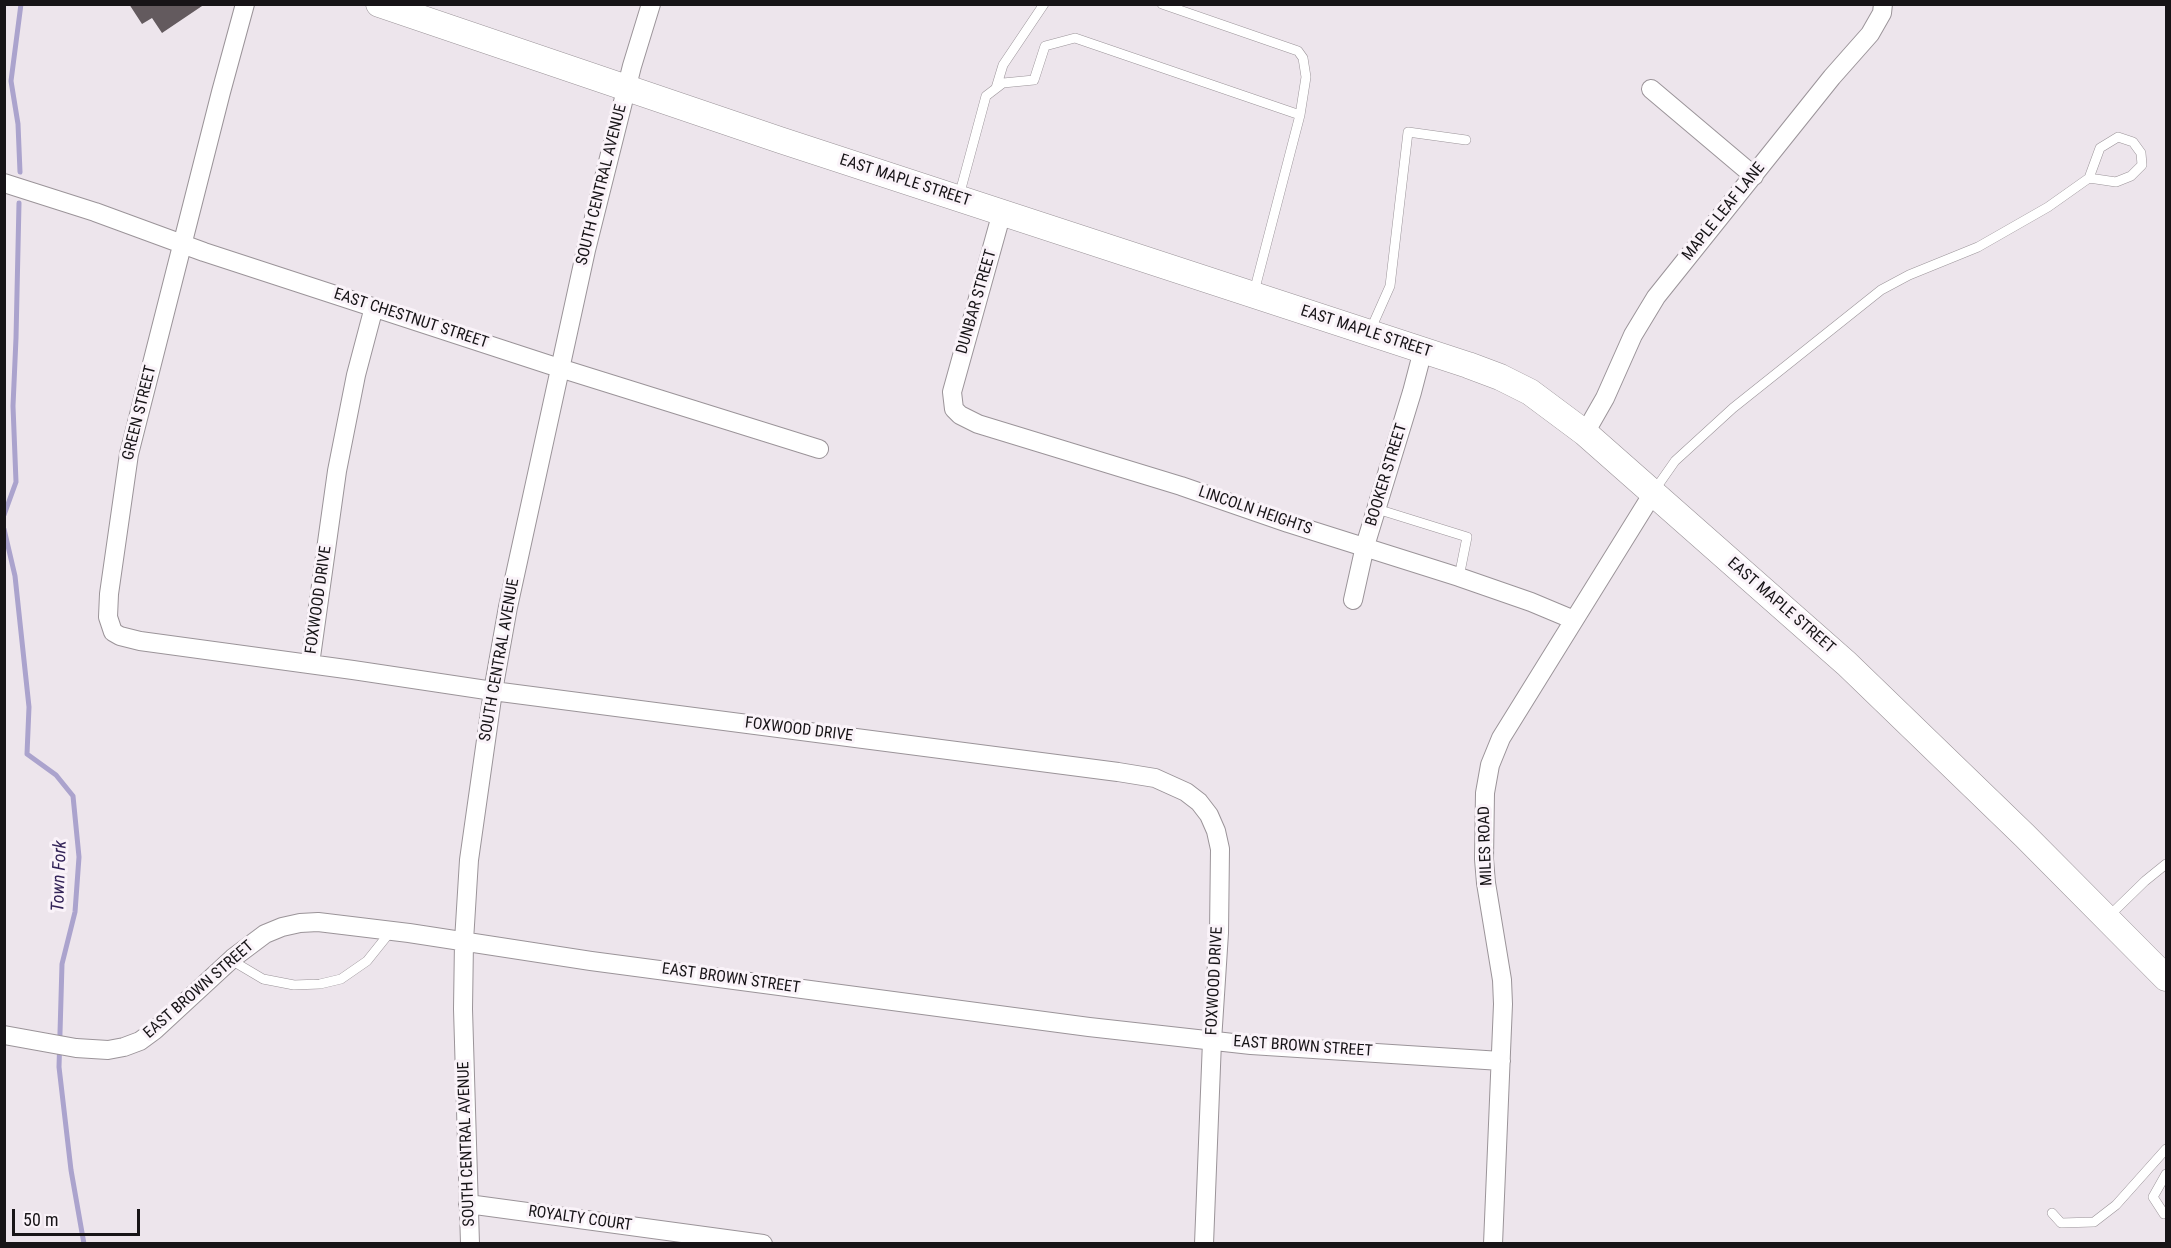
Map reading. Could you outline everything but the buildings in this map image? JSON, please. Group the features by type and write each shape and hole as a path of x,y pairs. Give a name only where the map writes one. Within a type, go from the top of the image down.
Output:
{"main road":[{"name":"EAST MAPLE STREET","path":"379,4 626,88 1422,350 1490,373 1515,385 1544,401 1585,433 1858,674 2164,972"}],"street":[{"name":"GREEN STREET","path":"245,4 129,454 109,594 108,617 111,627 120,636 140,642 310,664"},
{"name":"SOUTH CENTRAL AVENUE","path":"470,1244 463,1009 464,941 469,860 493,691 508,607 560,367 626,88 651,4"},
{"name":"MAPLE LEAF LANE","path":"1585,433 1605,398 1633,335 1670,278 1874,29 1882,13 1883,4"},
{"path":"1651,89 1754,176"},
{"name":"EAST CHESTNUT STREET","path":"4,183 94,212 183,245 654,398 819,449"},
{"name":"DUNBAR STREET","path":"952,393 1002,212"},
{"name":"FOXWOOD DRIVE","path":"374,307 356,375 337,471 310,664 493,691 1106,770 1155,778 1172,784 1199,802 1209,815 1220,849 1219,933 1204,1244"},
{"name":"BOOKER STREET","path":"1353,600 1365,546 1412,392 1422,350"},
{"name":"LINCOLN HEIGHTS","path":"952,393 954,409 960,415 978,424 1181,486 1365,546 1531,602 1574,620"},
{"name":"MILES ROAD","path":"1493,1244 1503,1004 1502,980 1486,883 1483,834 1485,793 1490,765 1501,738 1653,493"},
{"name":"EAST BROWN STREET","path":"4,1035 76,1048 108,1050 140,1041 231,960 265,934 300,923 337,924 955,1010 1212,1041 1501,1061"},
{"name":"ROYALTY COURT","path":"468,1204 763,1244"}],"lane":[{"path":"996,88 1003,65 1044,4"},
{"path":"1162,4 1298,51 1303,58 1306,76 1300,115 1253,295"},
{"path":"958,198 986,96 1003,83 1035,80 1046,46 1075,38 1300,115"},
{"path":"1370,333 1390,286 1408,132 1466,140"},
{"path":"1653,493 1675,461 1732,408 1881,290 1909,275 1978,247 2048,207 2089,178 2100,148 2118,137 2133,142 2141,153 2142,165 2131,176 2116,182 2089,178"},
{"path":"1377,509 1467,537 1459,577"},
{"path":"2107,918 2166,864"},
{"path":"231,960 263,979 294,985 320,984 341,979 367,961 391,931"},
{"path":"2052,1213 2061,1223 2094,1222 2116,1205 2166,1149"},
{"path":"2164,1214 2153,1197 2166,1174"}],"waterway":[{"name":"Town Fork","path":"20,172 18,124 11,81 21,4"},
{"name":"Town Fork","path":"4,515 16,482 13,406 19,203"},
{"name":"Town Fork","path":"4,529 15,576 29,707 27,754 56,775 73,796 79,857 75,912 62,964 59,1067 71,1170 84,1244"}]}
